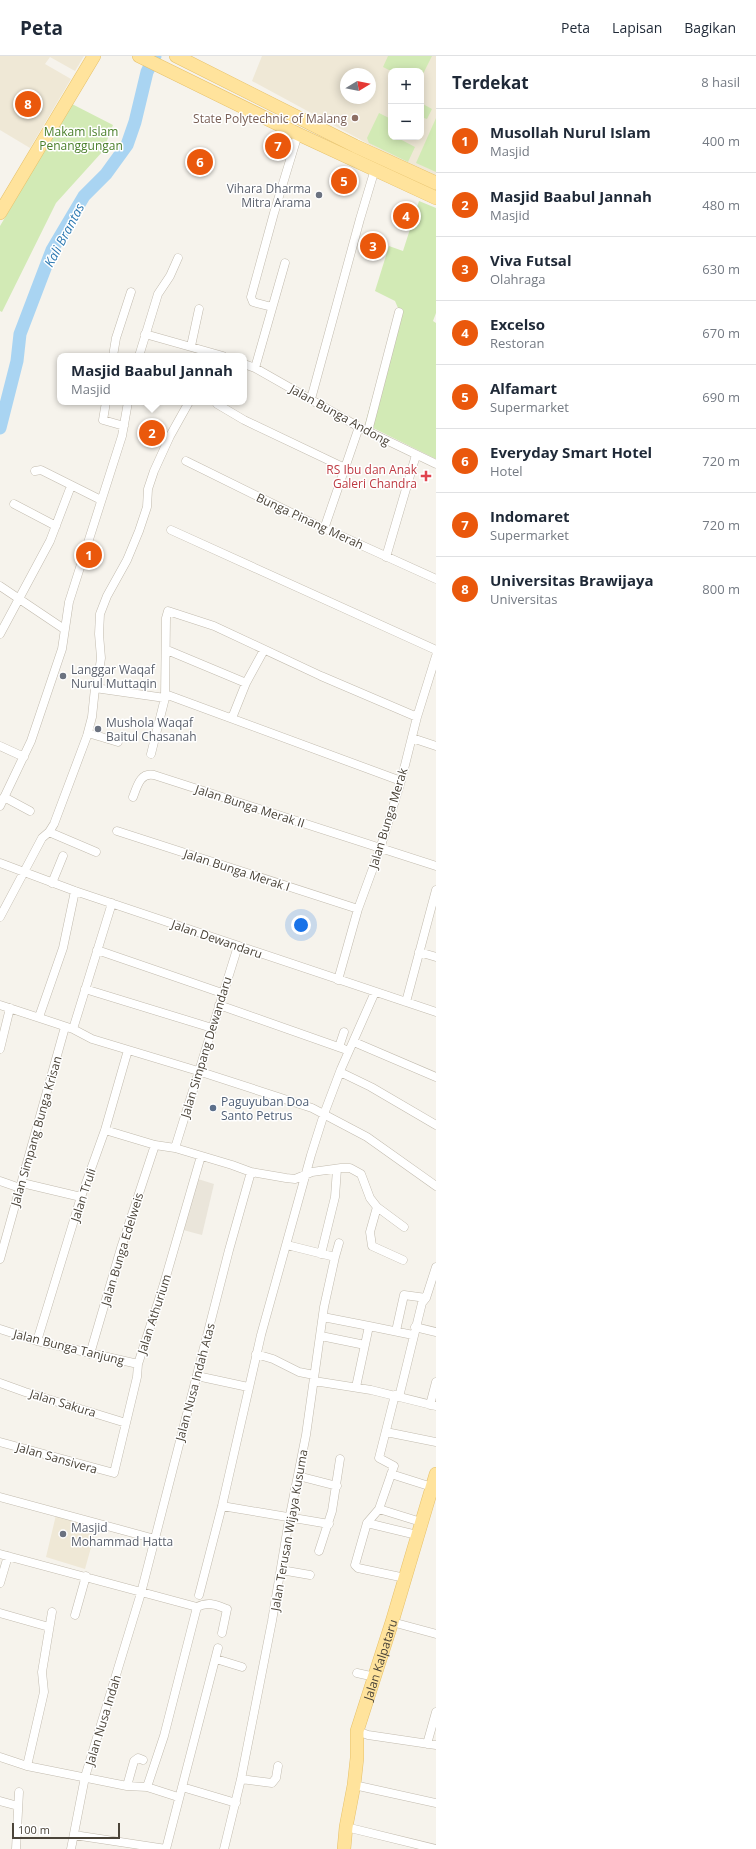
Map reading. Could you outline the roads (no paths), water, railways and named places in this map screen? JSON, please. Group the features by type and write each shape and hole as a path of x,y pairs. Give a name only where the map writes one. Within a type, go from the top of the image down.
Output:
{"main road":[{"path":"0,213 94,56"},
{"path":"139,56 298,134 436,198"},
{"path":"176,56 355,146 436,183"},
{"name":"Jalan Kalpataru","path":"344,1849 357,1758 357,1731 392,1622 436,1474"}],"street":[{"path":"272,307 253,302 252,297 274,213 298,134"},
{"path":"311,399 375,169"},
{"path":"140,353 158,294 170,276 178,258"},
{"path":"256,368 285,263"},
{"path":"114,353 116,338 131,292"},
{"path":"191,346 199,309"},
{"path":"368,431 399,312"},
{"path":"145,334 212,353"},
{"name":"Jalan Bunga Andong","path":"247,365 256,368 359,427 436,464"},
{"path":"106,405 103,420 124,426"},
{"path":"0,806 24,757 36,727 62,649 64,629 72,590 124,426 128,405"},
{"path":"0,917 22,872 42,838 49,832 54,824 88,733 94,710 95,688 98,680 101,658 99,634 100,614 107,596 127,560 139,531 147,507 148,488 154,471 170,436 187,405"},
{"path":"219,405 244,420 345,468"},
{"path":"324,529 359,427"},
{"path":"386,557 416,455"},
{"name":"Bunga Pinang Merah","path":"186,461 324,529 436,579"},
{"path":"35,471 41,470 101,500"},
{"path":"0,634 56,526 71,486"},
{"path":"14,504 56,526"},
{"path":"171,530 436,650"},
{"path":"0,586 64,629"},
{"path":"151,754 165,696 167,650 166,618 167,612 169,611 214,626 321,676 417,717"},
{"path":"167,650 246,683"},
{"path":"232,718 246,683 264,650"},
{"name":"Jalan Bunga Merak","path":"338,980 358,909 380,848 401,781 417,717 436,656"},
{"path":"95,688 165,696 232,718 401,781"},
{"path":"88,733 118,742"},
{"path":"412,738 436,746"},
{"path":"0,746 24,757"},
{"name":"Jalan Bunga Merak II","path":"133,797 141,779 148,774 154,775 436,866"},
{"path":"4,797 30,811"},
{"name":"Jalan Bunga Merak I","path":"117,831 358,909"},
{"path":"49,832 96,852"},
{"path":"52,883 63,856"},
{"name":"Jalan Dewandaru","path":"0,863 75,891 436,1012"},
{"path":"406,1002 419,952 434,907 436,890"},
{"path":"39,1018 63,948 75,891"},
{"name":"Jalan Simpang Bunga Krisan","path":"0,1259 69,1028 85,989 112,903"},
{"name":"Jalan Simpang Dewandaru","path":"175,1148 238,946"},
{"path":"97,950 222,994"},
{"path":"419,952 436,958"},
{"path":"85,989 212,1028"},
{"path":"199,1595 222,1506 256,1354 306,1175 324,1114 340,1072 375,992"},
{"path":"0,1005 69,1028 92,1039 287,1099 324,1114 368,1137 436,1186"},
{"path":"219,1005 341,1048 344,1032"},
{"path":"0,1049 10,1008"},
{"path":"354,1042 436,1077"},
{"name":"Jalan Truli","path":"37,1341 81,1197 105,1130 128,1050"},
{"path":"340,1072 371,1087 436,1125"},
{"path":"105,1130 155,1145 175,1148 251,1172 295,1179 317,1171 350,1168 361,1174 370,1198 377,1207 404,1227"},
{"name":"Jalan Bunga Edelweis","path":"90,1354 120,1248 155,1145"},
{"name":"Jalan Athurium","path":"114,1474 137,1376 138,1364 163,1287 201,1156"},
{"path":"321,1254 335,1197 337,1169"},
{"name":"Jalan Nusa Indah Atas","path":"141,1593 229,1250 251,1172"},
{"path":"0,1181 81,1197"},
{"path":"377,1207 370,1232 372,1246 403,1260"},
{"name":"Jalan Terusan Wijaya Kusuma","path":"224,1849 242,1779 289,1517 298,1476 323,1317 334,1257 339,1243"},
{"path":"287,1245 334,1257"},
{"path":"405,1578 358,1568 356,1565 367,1523 379,1509 394,1466 379,1459 422,1303 426,1298 436,1267"},
{"path":"396,1331 404,1295 426,1298"},
{"path":"323,1317 396,1331 436,1332"},
{"path":"356,1387 369,1326"},
{"name":"Jalan Bunga Tanjung","path":"0,1329 37,1341 138,1364"},
{"path":"320,1336 365,1345"},
{"path":"256,1354 273,1359 314,1378 339,1386 356,1387 433,1405 436,1382"},
{"path":"197,1376 248,1387"},
{"name":"Jalan Sakura","path":"0,1383 126,1422"},
{"path":"386,1432 436,1442"},
{"name":"Jalan Sansivera","path":"0,1442 114,1474"},
{"path":"319,1552 329,1524 337,1486 340,1459"},
{"path":"391,1474 432,1487"},
{"path":"298,1476 337,1486"},
{"path":"0,1497 155,1539"},
{"path":"222,1506 329,1524"},
{"path":"379,1509 421,1522"},
{"path":"367,1523 417,1535"},
{"path":"0,1583 4,1555 197,1607 203,1604 211,1603 227,1609 222,1633"},
{"path":"280,1570 310,1575"},
{"path":"75,1615 86,1576"},
{"name":"Jalan Nusa Indah","path":"71,1849 85,1777 141,1593"},
{"path":"147,1787 164,1736 197,1607"},
{"path":"27,1766 44,1692 42,1672 52,1612"},
{"path":"0,1613 49,1627"},
{"path":"392,1622 436,1634"},
{"path":"74,1835 166,1849 178,1797 182,1787 218,1648"},
{"path":"216,1660 242,1667"},
{"path":"357,1673 375,1677"},
{"path":"427,1744 436,1712"},
{"path":"357,1731 368,1735 436,1745"},
{"path":"0,1757 27,1766 127,1786 147,1787 178,1797"},
{"path":"127,1786 134,1761 138,1758 143,1760"},
{"path":"242,1779 272,1783 275,1780 278,1766"},
{"path":"354,1785 436,1803"},
{"path":"182,1787 236,1802"},
{"path":"16,1849 19,1792"},
{"path":"0,1801 18,1806"},
{"path":"346,1827 436,1849"}],"waterway":[{"name":"Kali Brantas","path":"0,428 17,361 20,334 52,250 84,196 106,174 127,145 135,122 147,72 155,56"}],"place":[{"name":"Universitas Brawijaya","path":"28,104"},
{"name":"State Polytechnic of Malang","path":"355,118"},
{"name":"Indomaret","path":"278,146"},
{"name":"Everyday Smart Hotel","path":"200,162"},
{"name":"Alfamart","path":"344,181"},
{"name":"Vihara Dharma Mitra Arama","path":"319,195"},
{"name":"Excelso","path":"406,216"},
{"name":"Viva Futsal","path":"373,246"},
{"name":"Masjid Baabul Jannah","path":"152,433"},
{"name":"RS Ibu dan Anak Galeri Chandra","path":"426,476"},
{"name":"Musollah Nurul Islam","path":"89,555"},
{"name":"Langgar Waqaf Nurul Muttaqin","path":"63,676"},
{"name":"Mushola Waqaf Baitul Chasanah","path":"98,729"},
{"name":"Paguyuban Doa Santo Petrus","path":"213,1108"},
{"name":"Masjid Mohammad Hatta","path":"63,1534"}],"park label":[{"name":"Makam Islam Penanggungan","path":"81,138"}]}
